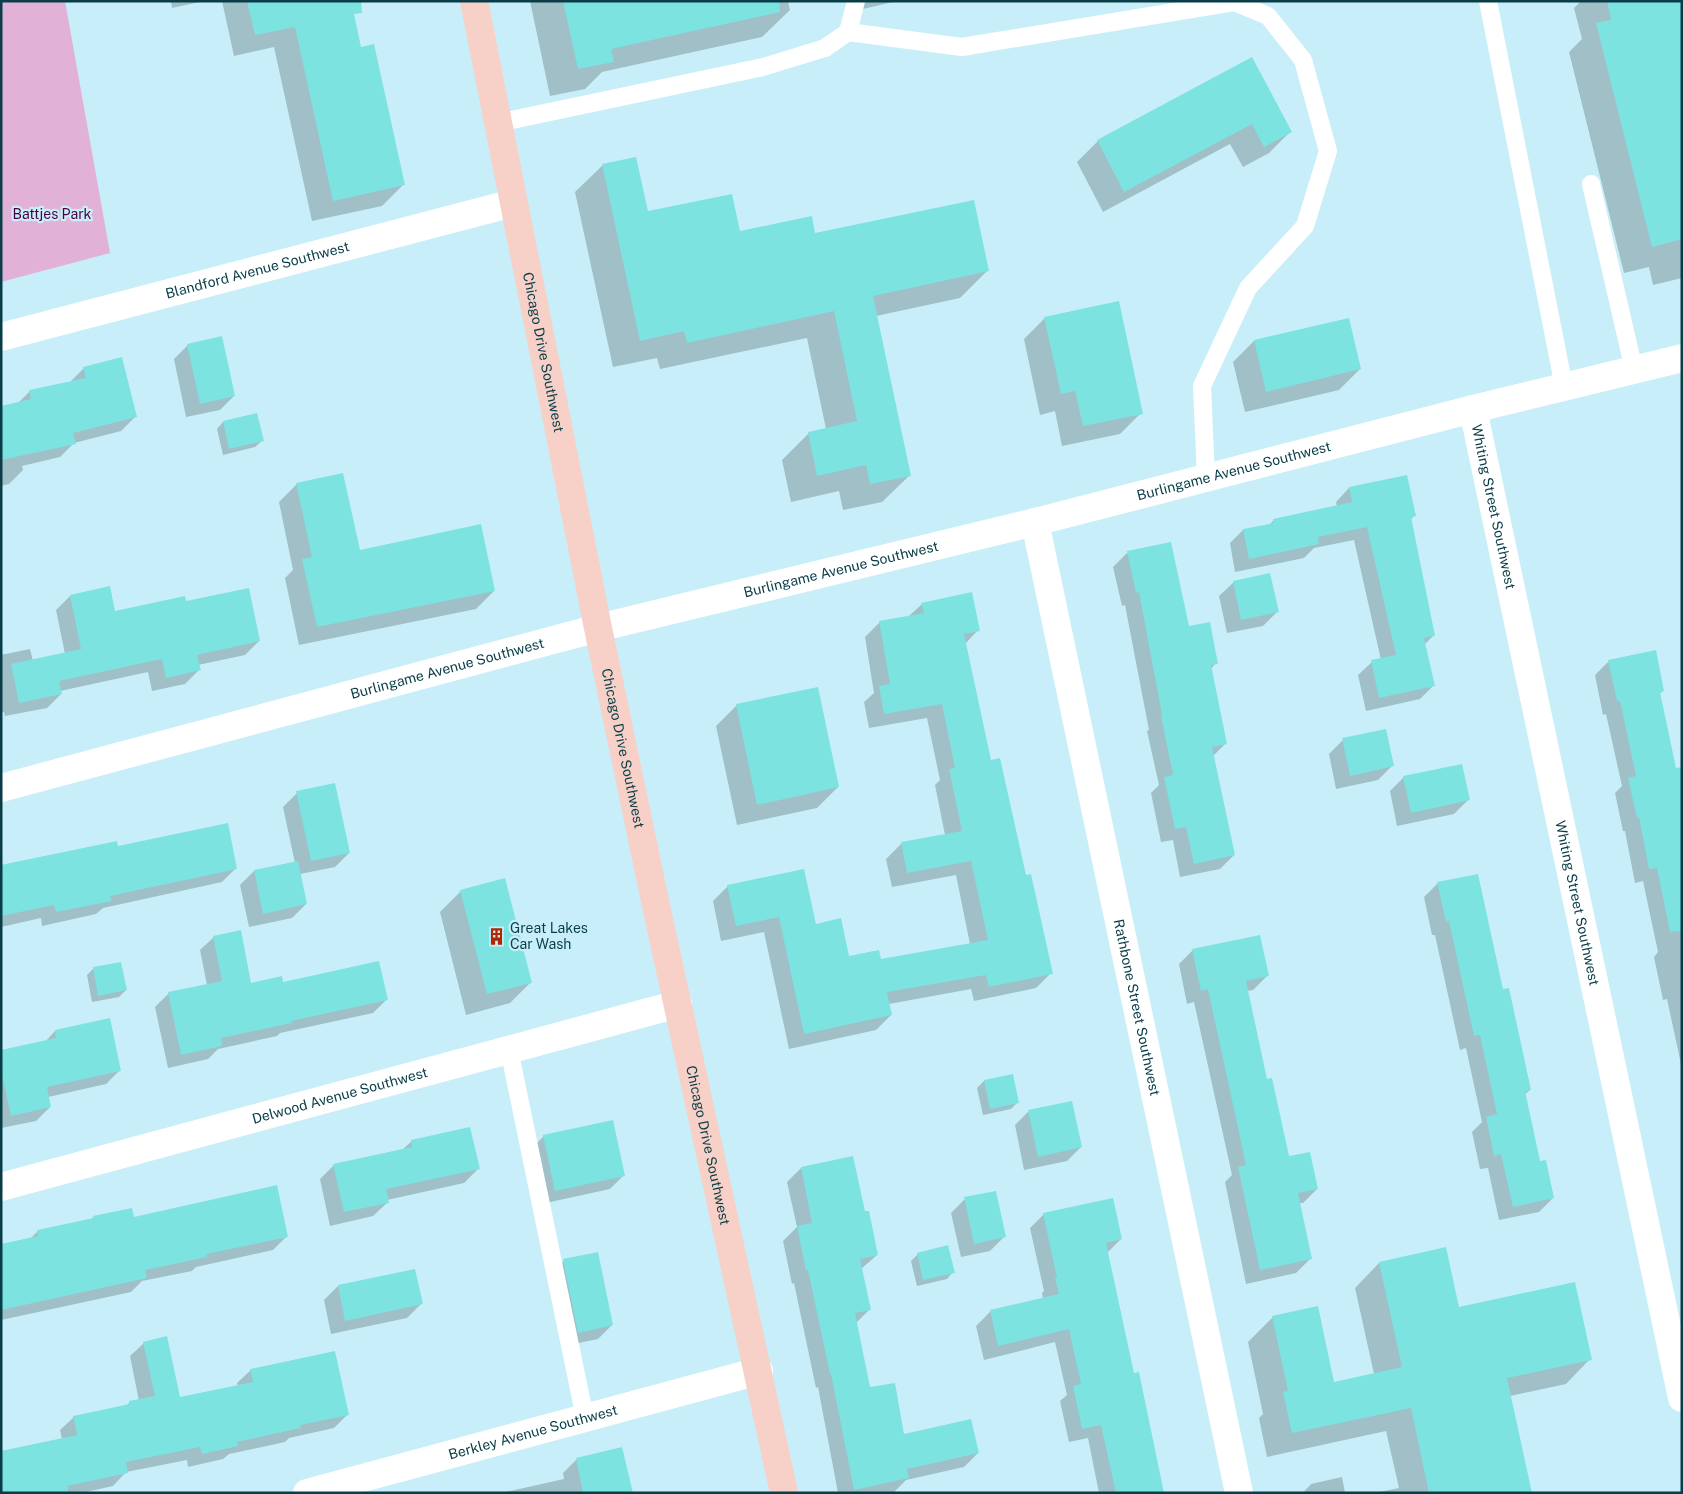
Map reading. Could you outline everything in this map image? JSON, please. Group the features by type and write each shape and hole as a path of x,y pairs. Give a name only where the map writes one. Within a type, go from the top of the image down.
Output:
{"main road":[{"name":"Chicago Drive Southwest","path":"474,1 598,628 784,1493"}],"street":[{"name":"Blandford Avenue Southwest","path":"1,337 513,203"},
{"name":"Burlingame Avenue Southwest","path":"1,788 598,628 1034,522 1473,409 1682,358"},
{"name":"Whiting Street Southwest","path":"1473,409 1682,1398"},
{"name":"Rathbone Street Southwest","path":"1034,522 1238,1493"},
{"name":"Delwood Avenue Southwest","path":"1,1187 678,1004"},
{"name":"Berkley Avenue Southwest","path":"307,1493 759,1371"}],"lane":[{"path":"497,123 763,67 825,48 848,32 856,1"},
{"path":"1488,1 1564,387"},
{"path":"848,32 962,47 1234,2 1268,16 1303,60 1328,151 1305,226 1248,288 1202,386 1206,478"},
{"path":"1592,184 1634,370"},
{"path":"509,1049 586,1418"}],"green space":[{"name":"Battjes Park","path":"1,1 65,1 110,253 1,282"}],"building":[{"path":"247,1 361,1 362,13 354,14 361,47 374,44 405,185 333,201 295,27 255,35"},
{"path":"563,1 779,1 780,12 611,49 614,62 578,69"},
{"path":"1607,1 1682,1 1682,239 1652,247 1596,23 1611,20"},
{"path":"1252,57 1292,132 1264,147 1252,124 1124,192 1097,140"},
{"path":"636,157 648,211 732,194 740,231 812,216 815,233 974,200 989,271 873,296 911,476 870,484 866,465 817,476 808,432 857,421 834,311 687,343 684,331 640,341 602,164"},
{"path":"1119,301 1143,414 1083,426 1075,391 1061,394 1044,317"},
{"path":"1349,318 1361,369 1266,392 1254,340"},
{"path":"222,336 235,396 200,404 187,344"},
{"path":"122,357 137,417 73,433 76,444 1,460 1,406 31,399 29,390 86,378 83,367"},
{"path":"257,413 264,441 229,449 223,421"},
{"path":"343,473 360,550 481,524 495,591 317,627 302,559 312,557 296,483"},
{"path":"1407,475 1416,516 1411,517 1435,636 1424,638 1435,686 1379,698 1371,660 1396,655 1367,527 1318,537 1319,544 1249,559 1243,529 1274,523 1273,519 1352,502 1349,487"},
{"path":"1171,542 1189,626 1210,622 1218,664 1211,665 1227,744 1212,747 1235,855 1194,864 1186,827 1175,829 1164,777 1173,775 1139,592 1136,593 1127,551"},
{"path":"1270,573 1279,612 1241,620 1233,581"},
{"path":"110,586 115,611 185,596 186,601 249,588 260,641 197,655 201,670 166,678 162,659 59,681 62,694 19,703 11,664 81,649 70,595"},
{"path":"972,592 980,631 964,634 991,760 1000,758 1026,875 1031,874 1053,974 989,987 986,975 887,992 892,1015 804,1034 779,917 736,926 727,885 804,869 816,924 841,918 849,956 879,950 881,959 988,940 971,861 907,873 901,842 962,831 949,769 955,768 942,704 884,714 879,686 890,684 879,621 924,613 921,603"},
{"path":"1656,650 1664,691 1660,692 1676,768 1682,767 1682,931 1670,932 1657,868 1649,869 1639,817 1637,818 1628,778 1636,776 1620,701 1617,701 1608,660"},
{"path":"818,687 839,787 757,805 736,704"},
{"path":"1386,729 1394,766 1350,776 1342,738"},
{"path":"1462,764 1470,800 1411,813 1403,776"},
{"path":"335,783 350,853 311,861 296,791"},
{"path":"228,823 237,869 110,896 112,901 56,912 54,905 1,916 1,865 117,841 118,846"},
{"path":"298,861 307,904 263,914 254,870"},
{"path":"1478,874 1503,989 1509,988 1531,1090 1525,1091 1540,1161 1546,1160 1554,1198 1513,1207 1501,1154 1494,1156 1486,1117 1497,1114 1480,1035 1474,1036 1449,921 1446,922 1437,882"},
{"name":"Great Lakes Car Wash","path":"505,878 532,983 487,994 460,890"},
{"path":"241,930 251,983 282,976 283,982 379,961 388,1000 221,1038 222,1046 181,1055 168,992 222,981 213,936"},
{"path":"1260,935 1269,976 1246,981 1267,1079 1272,1078 1289,1156 1310,1152 1318,1189 1298,1193 1312,1259 1260,1270 1238,1167 1246,1165 1208,989 1201,991 1192,949"},
{"path":"121,962 127,990 98,996 93,967"},
{"path":"110,1018 121,1071 47,1087 51,1107 11,1116 1,1071 1,1050 56,1038 55,1030"},
{"path":"1013,1074 1019,1103 990,1109 984,1080"},
{"path":"1072,1101 1082,1147 1038,1157 1028,1110"},
{"path":"613,1120 625,1176 555,1191 543,1135"},
{"path":"470,1127 480,1169 386,1189 389,1203 344,1212 333,1164 412,1147 411,1140"},
{"path":"853,1156 865,1211 869,1211 878,1255 860,1259 871,1310 855,1313 870,1387 895,1383 904,1434 971,1419 979,1453 907,1469 909,1478 854,1490 831,1374 797,1226 812,1223 801,1167"},
{"path":"277,1185 288,1237 206,1254 207,1257 145,1270 147,1278 1,1310 1,1244 38,1236 37,1230 94,1218 93,1216 132,1208 134,1217"},
{"path":"996,1191 1006,1237 974,1244 964,1197"},
{"path":"1113,1198 1122,1239 1106,1243 1134,1373 1139,1372 1164,1493 1116,1493 1101,1425 1082,1429 1073,1386 1081,1384 1069,1329 998,1346 990,1310 1059,1294 1043,1213"},
{"path":"948,1245 955,1273 923,1280 917,1253"},
{"path":"1446,1247 1459,1307 1575,1282 1592,1360 1507,1378 1532,1493 1429,1493 1411,1408 1292,1433 1283,1392 1288,1391 1272,1316 1318,1306 1334,1382 1402,1367 1379,1262"},
{"path":"598,1252 613,1325 578,1333 563,1259"},
{"path":"415,1269 423,1304 345,1321 338,1285"},
{"path":"167,1336 180,1397 253,1382 250,1369 335,1351 349,1415 300,1425 301,1428 237,1442 238,1446 202,1454 200,1447 126,1462 128,1473 67,1486 69,1493 1,1493 1,1451 77,1435 73,1416 130,1404 129,1401 155,1396 143,1342"},
{"path":"622,1447 633,1493 583,1493 576,1458"}],"place":[{"name":"Great Lakes Car Wash","path":"496,936"}]}
